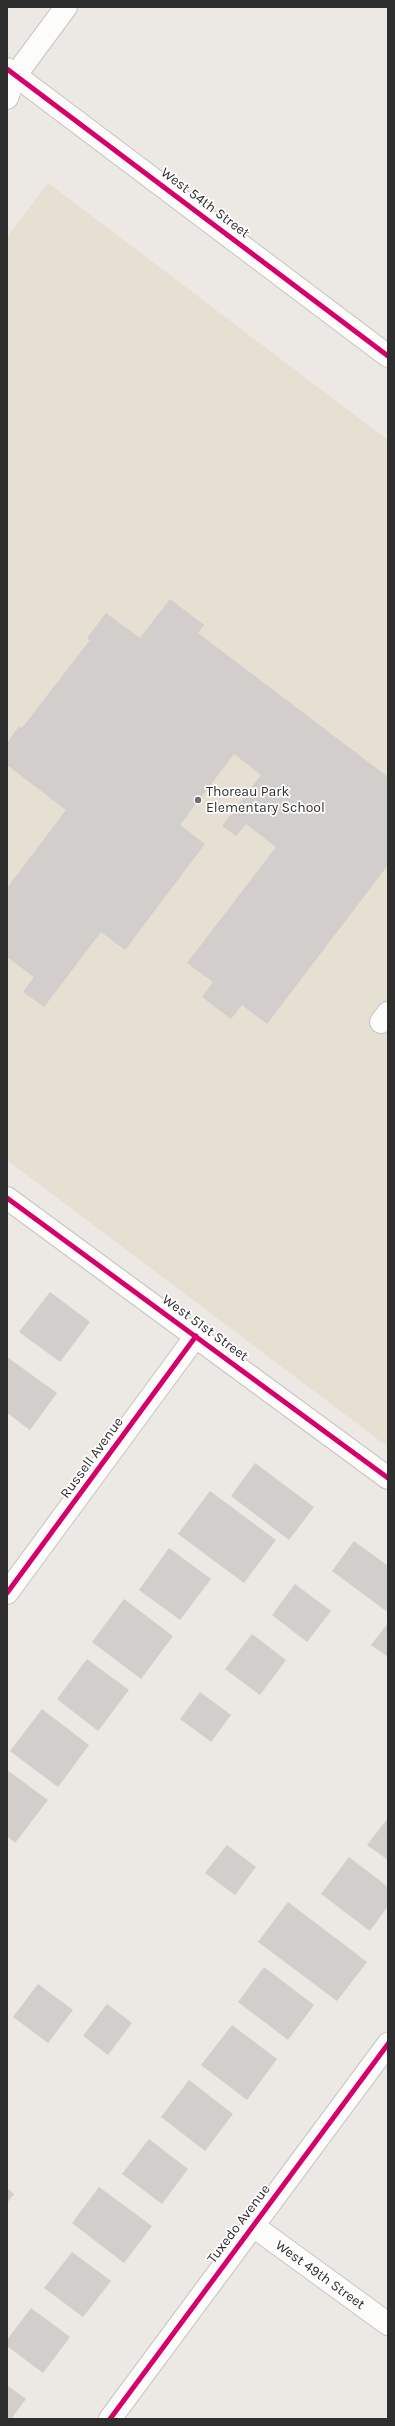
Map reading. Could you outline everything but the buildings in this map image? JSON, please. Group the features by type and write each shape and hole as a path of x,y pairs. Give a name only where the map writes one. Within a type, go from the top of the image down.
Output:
{"street":[{"path":"7,98 11,72 66,7"},
{"name":"West 54th Street","path":"11,72 388,356"},
{"name":"West 51st Street","path":"7,1198 388,1478"},
{"name":"Russell Avenue","path":"7,1593 196,1336"},
{"name":"Tuxedo Avenue","path":"110,2419 252,2225 388,2044"},
{"name":"West 49th Street","path":"252,2225 388,2324"}],"shaded area":[{"name":"Thoreau Park Elementary School","path":"48,183 388,440 388,1447 7,1160 7,237"}],"cycle path":[{"path":"7,69 388,356"},
{"path":"7,1198 388,1478"},
{"path":"7,1593 196,1336"},
{"path":"110,2419 388,2044"}],"place":[{"name":"Thoreau Park Elementary School","path":"198,800"}]}
